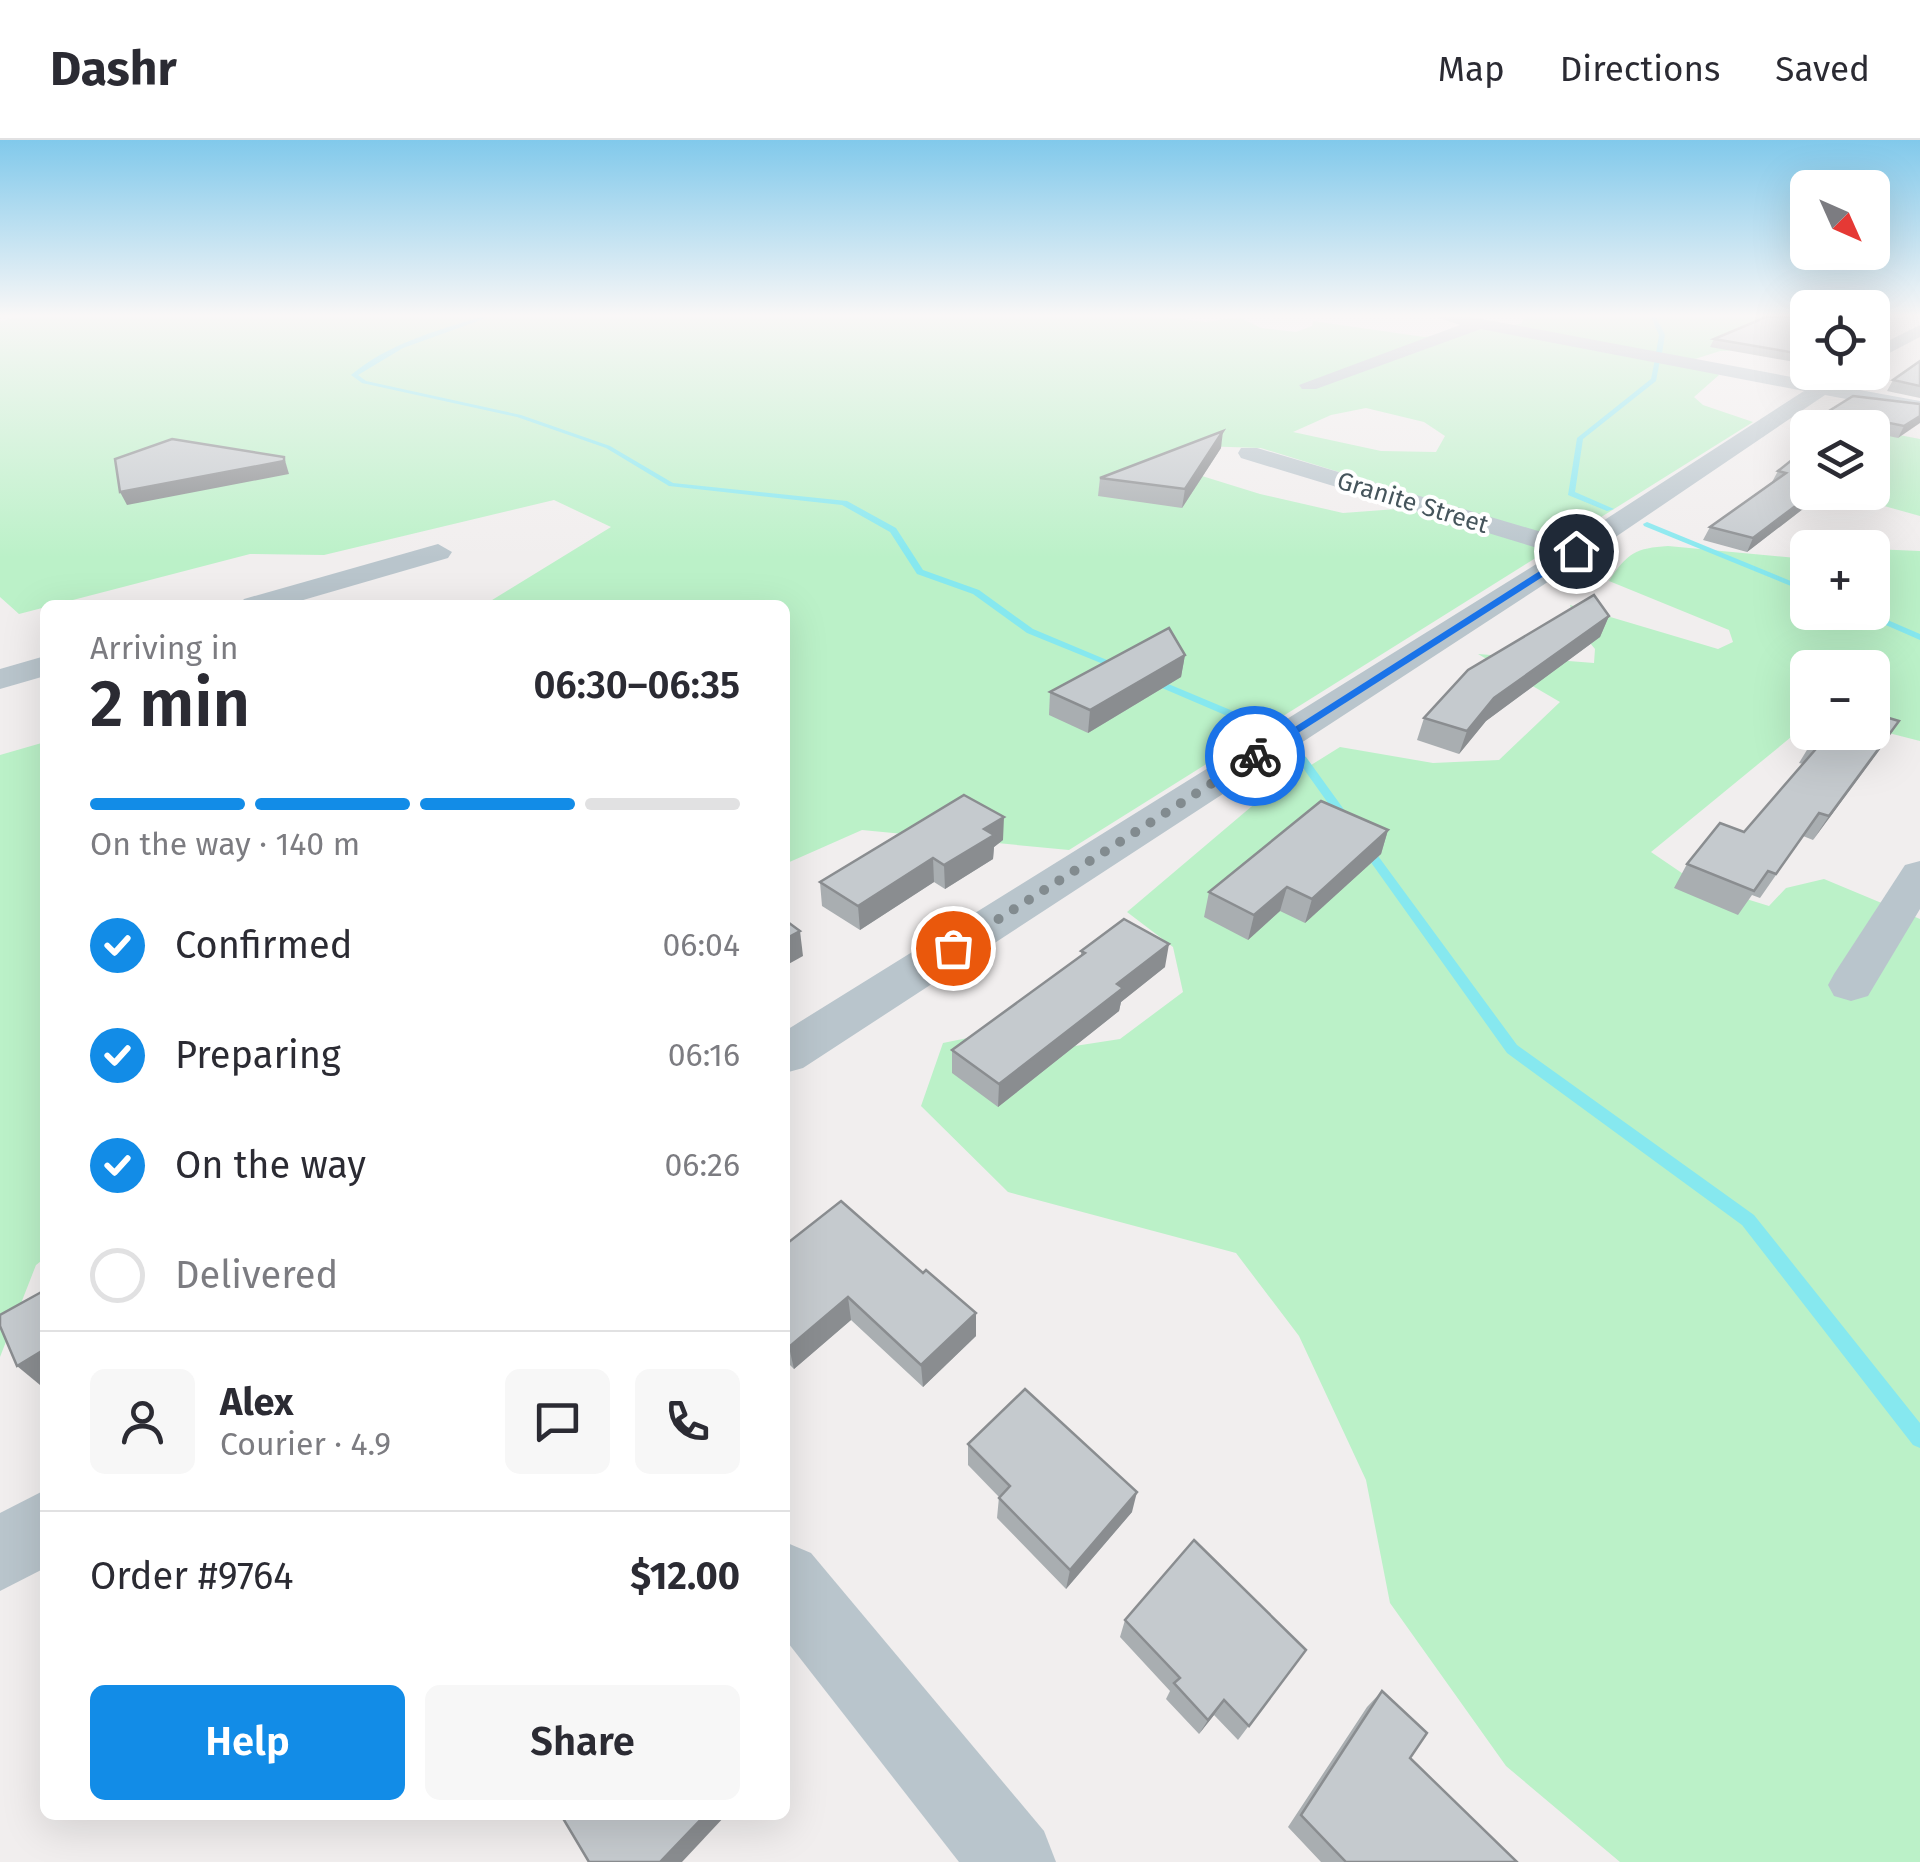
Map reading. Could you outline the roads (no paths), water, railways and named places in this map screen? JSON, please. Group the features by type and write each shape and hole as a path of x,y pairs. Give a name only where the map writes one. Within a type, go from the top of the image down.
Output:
{"street":[{"path":"790,1052 1576,551 1806,397"},
{"path":"1889,397 1920,407"},
{"name":"Granite Street","path":"1249,453 1576,551"},
{"path":"271,600 438,552"},
{"path":"1,677 40,667"},
{"path":"1851,985 1920,874"},
{"path":"0,1555 40,1529"},
{"path":"790,1585 1013,1862"}],"waterway":[{"path":"434,397 519,416 608,447 671,485 844,503 893,530 920,572 976,592 1030,631 1121,668"},
{"path":"1610,509 1571,493 1580,438 1632,397"},
{"path":"1647,524 1790,584"},
{"path":"1890,624 1920,637"},
{"path":"1151,680 1236,716 1302,759 1347,822"},
{"path":"1366,847 1512,1049 1748,1220 1920,1438"}]}
